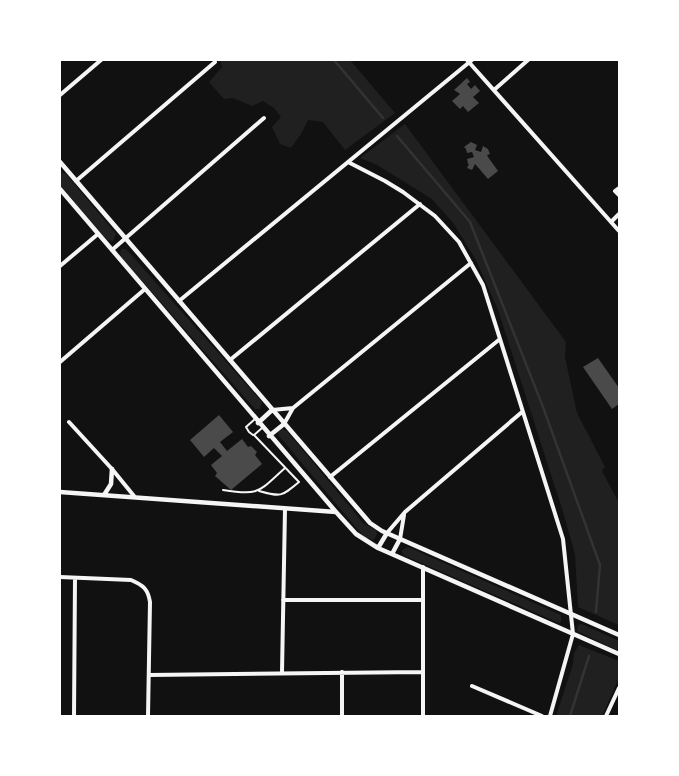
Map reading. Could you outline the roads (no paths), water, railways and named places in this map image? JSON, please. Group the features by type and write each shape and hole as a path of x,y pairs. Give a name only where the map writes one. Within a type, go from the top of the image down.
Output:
{"street":[{"path":"60,95 102,60"},
{"path":"494,90 528,60"},
{"path":"179,301 469,61 619,231"},
{"path":"76,181 215,62"},
{"path":"112,250 264,118"},
{"path":"348,162 385,181 435,216 459,242 482,285 563,539 573,634 550,716"},
{"path":"61,164 370,523 400,539 619,635"},
{"path":"619,188 615,191 619,196"},
{"path":"60,190 262,428 356,534 378,548 619,654"},
{"path":"230,360 420,204"},
{"path":"611,222 619,214"},
{"path":"60,266 98,234"},
{"path":"269,436 284,424 293,408 471,263"},
{"path":"60,362 145,289"},
{"path":"330,477 500,339"},
{"path":"256,421 272,410 293,408"},
{"path":"378,548 387,533 405,512 522,412"},
{"path":"70,422 134,496"},
{"path":"104,495 111,484 112,469"},
{"path":"60,492 336,512"},
{"path":"282,672 285,509"},
{"path":"392,554 400,539 405,512"},
{"path":"423,567 423,716"},
{"path":"60,576 131,580 146,588 150,602 148,716"},
{"path":"74,716 75,578"},
{"path":"283,600 422,600"},
{"path":"149,675 282,672 422,672"},
{"path":"342,672 342,716"},
{"path":"472,686 542,716"},
{"path":"606,716 619,688"}],"lane":[{"path":"222,490 284,494 299,482 249,432 246,427 256,421"},
{"path":"254,435 262,428"},
{"path":"258,491 285,468"}],"waterway":[{"path":"334,60 383,118"},
{"path":"397,136 470,222 543,407 600,565 596,612"},
{"path":"570,716 589,656"}]}
